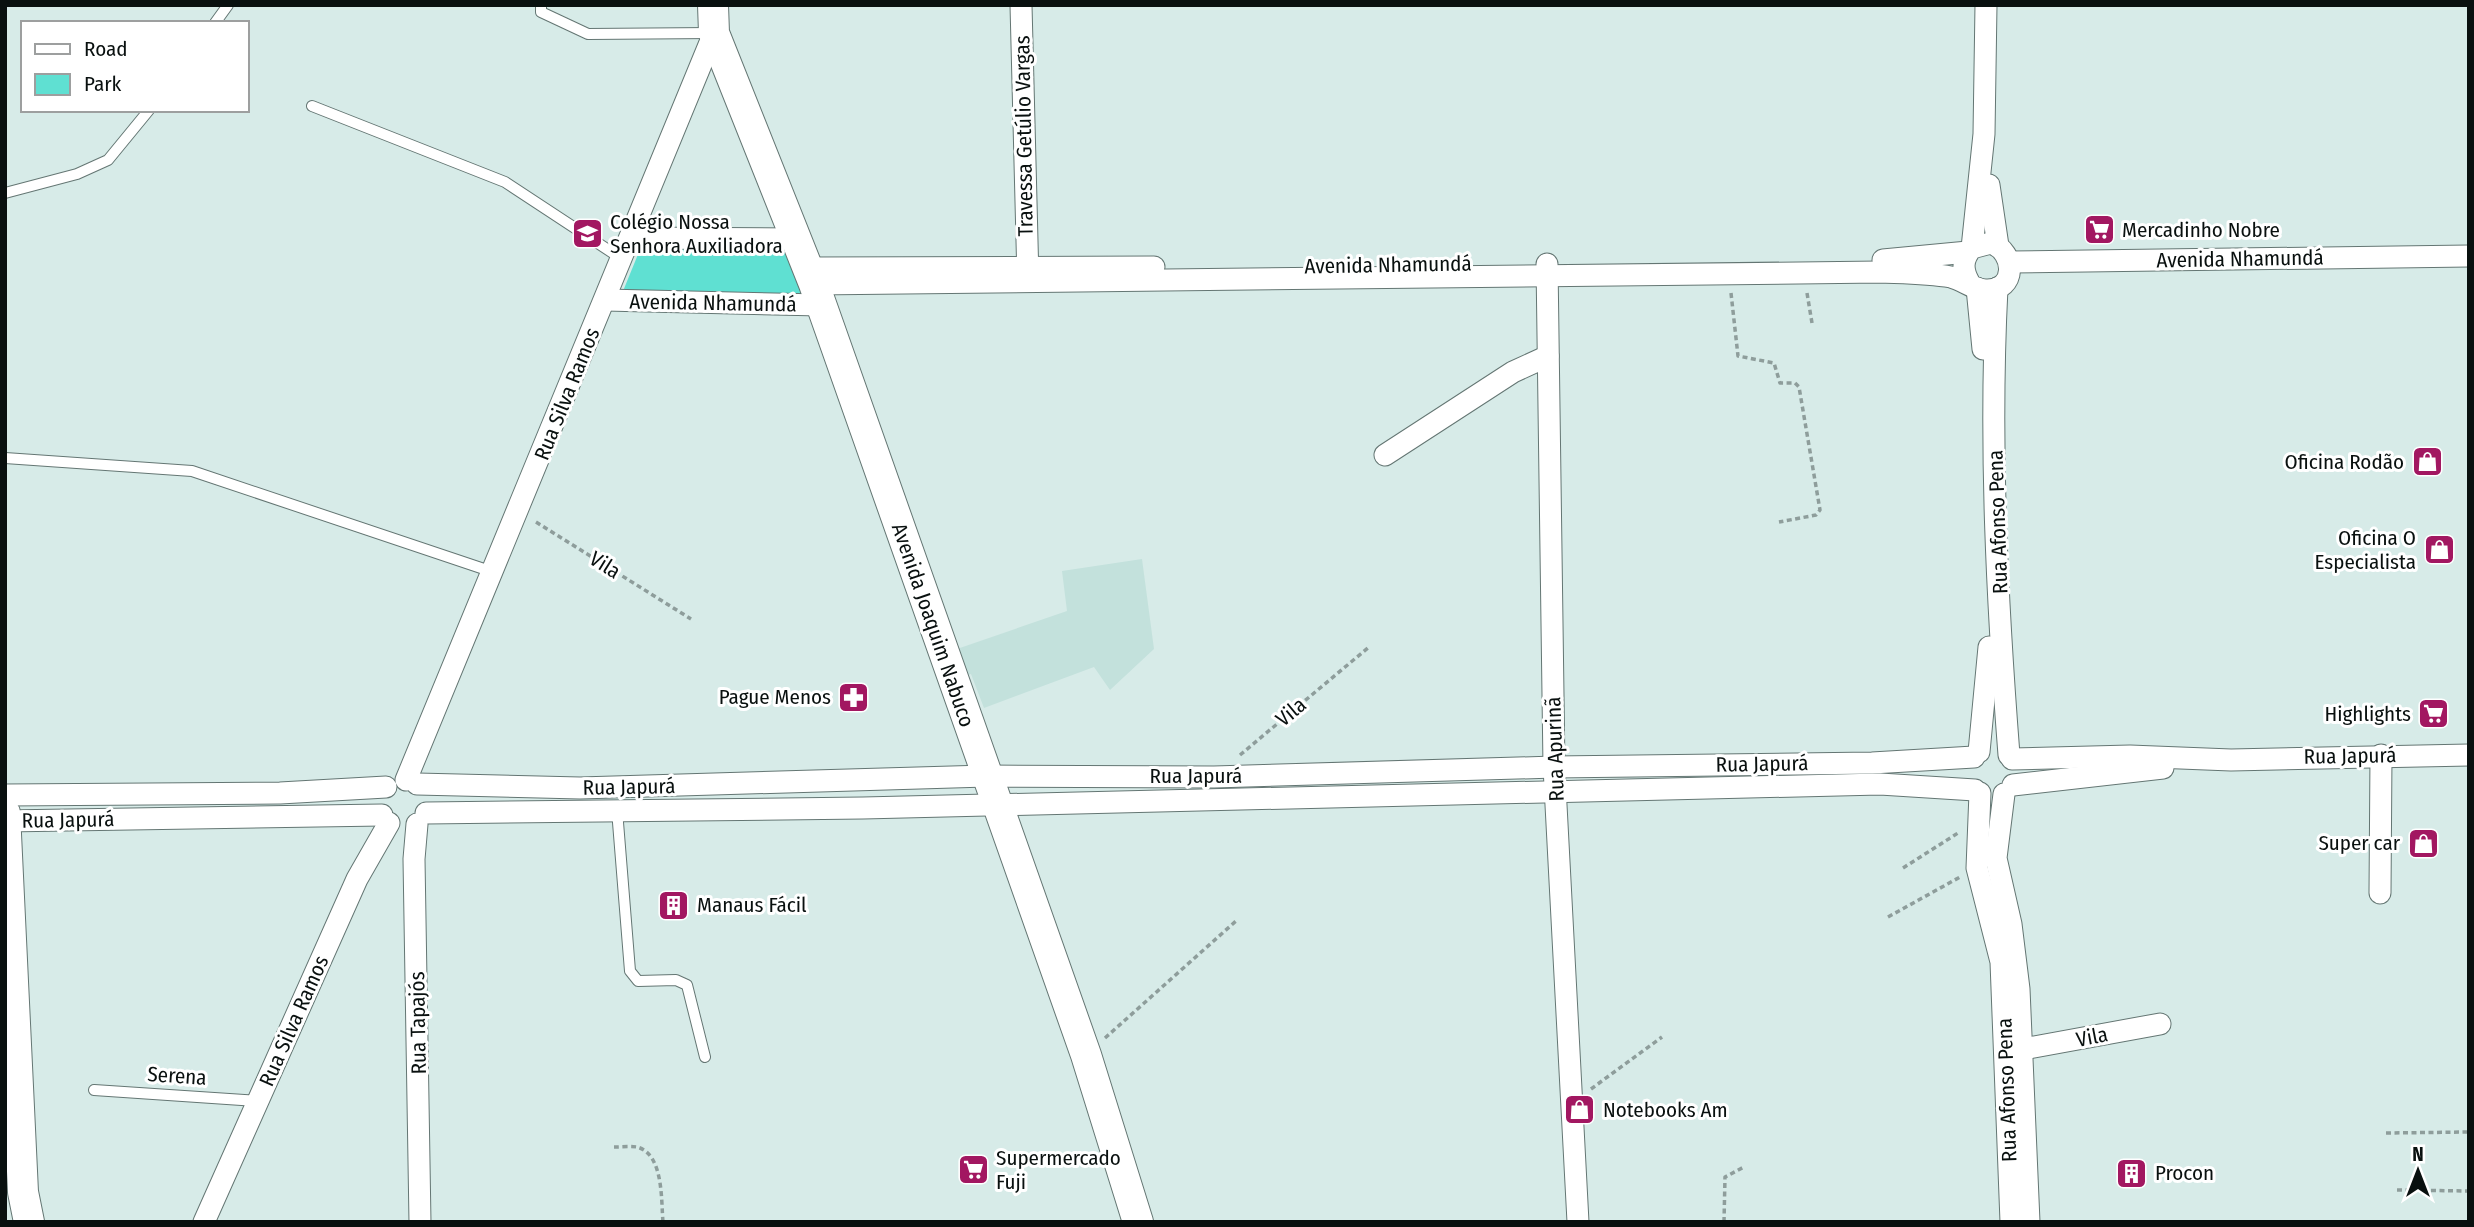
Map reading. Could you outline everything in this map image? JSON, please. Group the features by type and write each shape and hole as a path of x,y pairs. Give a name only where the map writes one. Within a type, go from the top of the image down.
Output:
{"main road":[{"name":"Avenida Joaquim Nabuco","path":"714,19 815,286 1086,1055 1138,1222"},
{"path":"5,813 23,1192 29,1222"}],"street":[{"name":"Travessa Getúlio Vargas","path":"1021,5 1028,274"},
{"path":"1984,134 2004,254 2011,272 1981,286 1964,272 1970,250 1984,134 1986,5"},
{"name":"Rua Silva Ramos","path":"403,783 494,572 631,237 714,19"},
{"path":"631,237 798,239"},
{"path":"1970,250 1984,243 2004,254"},
{"name":"Avenida Nhamundá","path":"605,300 1028,274 1547,270 1867,260 1970,250"},
{"name":"Avenida Nhamundá","path":"2004,254 2469,256"},
{"name":"Avenida Nhamundá","path":"1547,270 1730,274 1910,273 1981,286"},
{"name":"Rua Apurinã","path":"1547,270 1554,767 1578,1222"},
{"name":"Rua Afonso Pena","path":"1981,286 1990,393 1998,578 2011,757"},
{"path":"1385,455 1513,372 1548,356"},
{"name":"Rua Afonso Pena","path":"1977,755 1988,680 1990,393"},
{"path":"1995,749 2011,757 2016,776 2009,789 1988,797 1977,792 1968,772 1977,755 1995,749"},
{"name":"Rua Japurá","path":"5,795 280,793 403,783 580,788 986,776 1214,776 1554,767 1872,763 1977,755"},
{"path":"2380,893 2381,755"},
{"name":"Rua Japurá","path":"2011,757 2130,756 2231,760 2469,755"},
{"name":"Rua Japurá","path":"2009,789 2231,760"},
{"path":"403,783 427,796 422,818 403,828 386,819 379,806 403,783"},
{"name":"Rua Japurá","path":"422,818 617,810 1880,784 1977,792"},
{"name":"Rua Afonso Pena","path":"2009,789 1996,858 2023,1049 2029,1222"},
{"name":"Rua Afonso Pena","path":"1977,792 1977,868 2009,962 2011,1222"},
{"name":"Rua Tapajós","path":"420,1222 414,859 422,818"},
{"name":"Rua Silva Ramos","path":"204,1222 386,819"},
{"name":"Rua Japurá","path":"5,821 386,819"},
{"name":"Vila","path":"2023,1049 2160,1024"}],"lane":[{"path":"216,21 228,5"},
{"path":"541,5 541,12 588,34 714,19"},
{"path":"312,106 505,182 622,259"},
{"path":"5,193 76,174 108,160 147,112"},
{"path":"5,458 192,471 494,572"},
{"path":"617,810 630,971 638,981 676,980 687,985 705,1057"},
{"name":"Serena","path":"94,1090 258,1101"}],"path":[{"path":"1730,274 1738,356 1774,363 1780,383 1795,383 1799,387 1820,510 1816,515 1779,522"},
{"path":"1804,274 1812,323"},
{"name":"Vila","path":"519,511 691,618"},
{"name":"Vila","path":"1214,776 1369,647"},
{"path":"1903,868 1978,821"},
{"path":"1888,917 1977,868"},
{"path":"1086,1055 1236,921"},
{"path":"1573,1103 1662,1037"},
{"path":"2386,1132 2469,1132"},
{"path":"614,1147 637,1147 650,1158 658,1176 663,1222"},
{"path":"1724,1222 1725,1177 1744,1167"},
{"path":"2397,1190 2469,1191"}],"shaded area":[{"path":"1142,559 1154,649 1110,690 1094,667 984,708 971,674 962,677 954,650 1067,611 1062,571"}],"green space":[{"path":"792,245 812,298 619,301 641,247"}],"place":[{"name":"Mercadinho Nobre","path":"2099,230"},
{"name":"Colégio Nossa Senhora Auxiliadora","path":"587,234"},
{"name":"Oficina Rodão","path":"2427,462"},
{"name":"Oficina O Especialista","path":"2439,550"},
{"name":"Pague Menos","path":"854,697"},
{"name":"Highlights","path":"2434,714"},
{"name":"Super car","path":"2423,843"},
{"name":"Manaus Fácil","path":"674,905"},
{"name":"Notebooks Am","path":"1580,1110"},
{"name":"Supermercado Fuji","path":"973,1170"},
{"name":"Procon","path":"2132,1173"}]}
